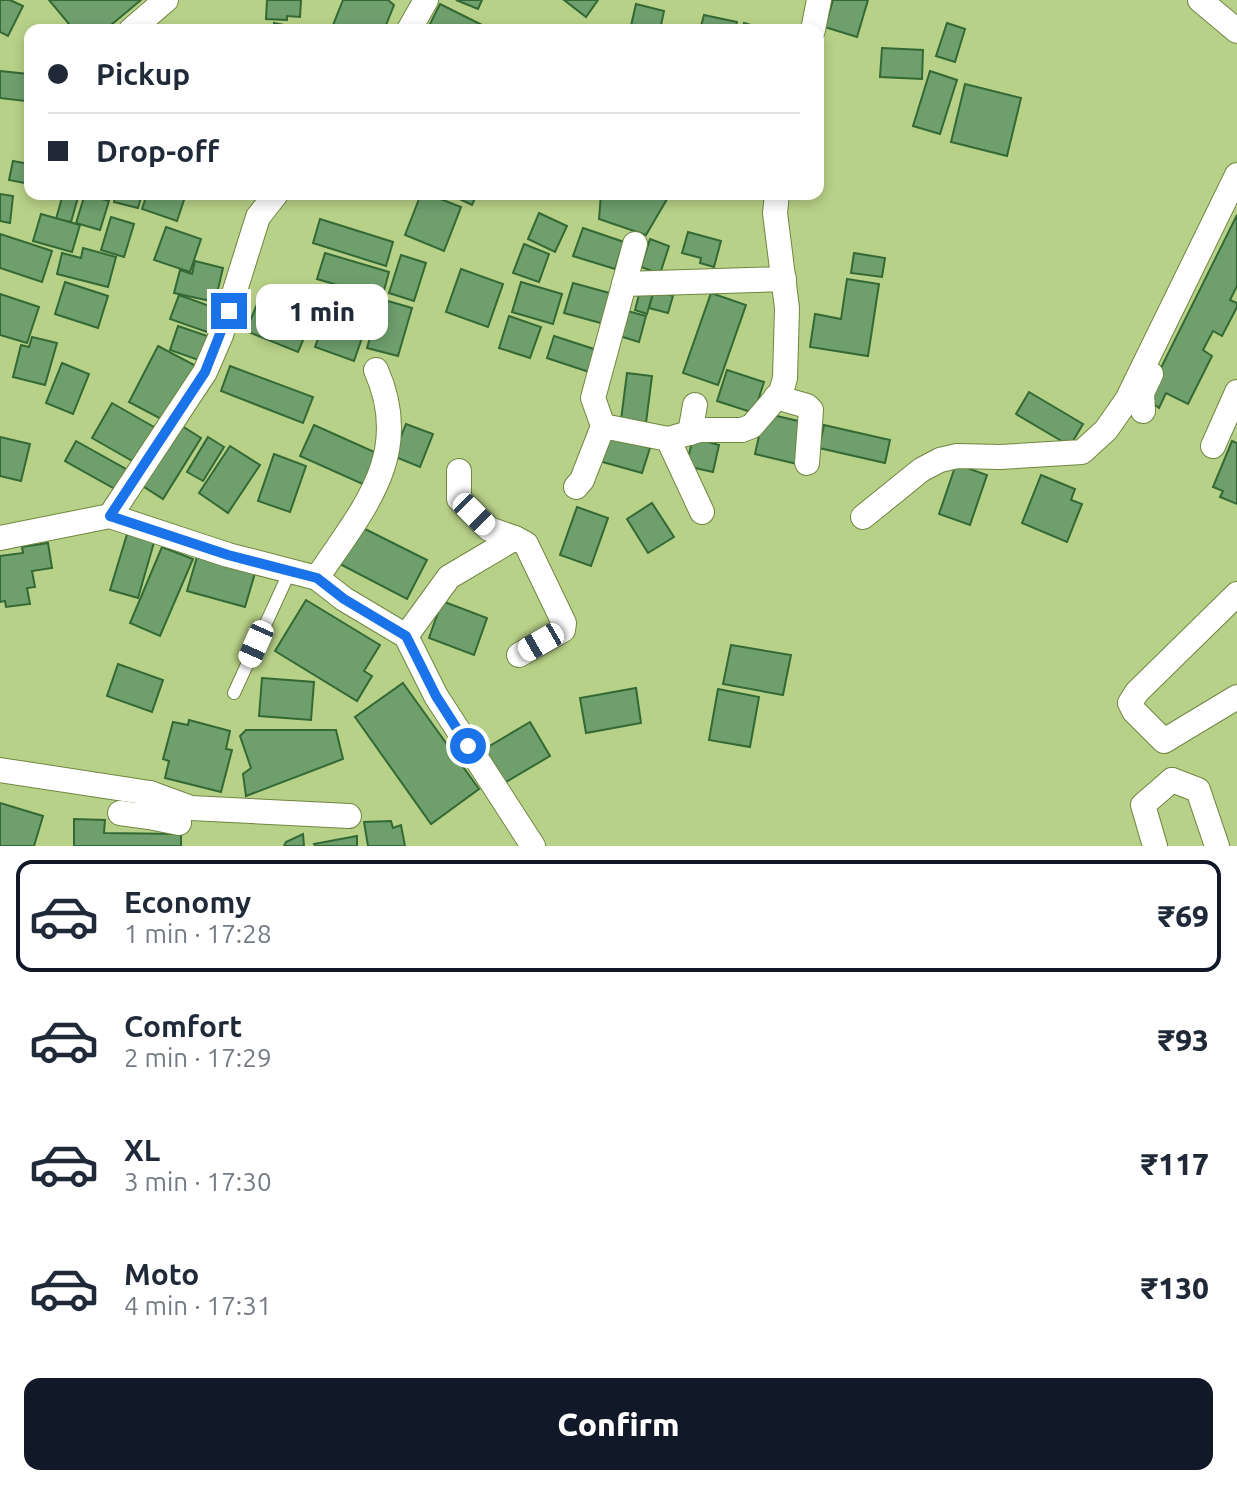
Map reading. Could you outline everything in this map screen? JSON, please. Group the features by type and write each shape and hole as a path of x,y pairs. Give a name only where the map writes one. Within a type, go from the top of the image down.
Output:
{"street":[{"path":"138,24 166,0"},
{"path":"412,24 426,0"},
{"path":"814,24 819,0"},
{"path":"1200,0 1237,31"},
{"path":"863,517 921,470 940,460 957,456 1082,452 1106,430 1127,400 1237,175"},
{"path":"110,516 205,372 221,335 258,217 271,200"},
{"path":"603,426 679,436 742,430 752,426 781,392 785,378 787,308 775,213 776,200"},
{"path":"1143,411 1142,393 1237,200"},
{"path":"576,487 582,480 603,426 593,398 635,244"},
{"path":"624,284 784,279"},
{"path":"317,578 378,485 387,456 388,404 376,370"},
{"path":"1213,446 1237,392"},
{"path":"776,397 811,410 807,463"},
{"path":"695,405 679,436 702,512"},
{"path":"459,471 459,499 489,529 526,544 564,623 563,630 519,655"},
{"path":"0,538 110,516 228,555 317,578 344,599 406,636 436,696 533,846"},
{"path":"406,636 449,577 515,538"},
{"path":"1172,780 1164,741 1130,703 1137,692 1237,594"},
{"path":"1164,741 1237,697"},
{"path":"0,770 149,805 349,816"},
{"path":"1155,846 1143,805 1172,780"},
{"path":"1172,780 1198,790 1217,846"},
{"path":"120,813 149,805 179,823"}],"lane":[{"path":"234,693 290,571"}],"building":[{"path":"0,0 10,0 23,6 8,36 0,32"},
{"path":"49,0 141,0 112,24 69,24"},
{"path":"267,0 301,0 300,17 266,19"},
{"path":"343,0 388,0 394,5 386,24 333,24"},
{"path":"456,0 482,0 478,9"},
{"path":"564,0 598,0 586,17"},
{"path":"833,0 868,0 857,37 825,27"},
{"path":"440,4 480,24 430,24"},
{"path":"636,4 664,11 661,24 631,24"},
{"path":"704,15 737,22 736,24 702,24"},
{"path":"947,23 965,29 955,62 936,56"},
{"path":"882,48 923,50 922,79 880,77"},
{"path":"0,71 24,74 24,101 0,98"},
{"path":"930,71 957,80 940,134 913,126"},
{"path":"965,84 1021,98 1007,156 951,142"},
{"path":"13,161 24,163 24,183 9,180"},
{"path":"0,194 13,196 10,223 0,221"},
{"path":"61,200 77,200 71,222 56,219"},
{"path":"83,200 109,201 100,230 76,223"},
{"path":"114,200 140,200 138,208"},
{"path":"145,200 184,200 177,221 142,209"},
{"path":"419,200 443,200 461,207 444,251 405,235"},
{"path":"601,200 666,200 646,235 599,219"},
{"path":"539,213 567,226 555,252 528,239"},
{"path":"41,214 80,225 72,252 33,241"},
{"path":"1237,215 1237,286 1230,300 1237,303 1237,307 1222,336 1213,331 1203,350 1212,356 1188,404 1166,393 1159,408 1146,398"},
{"path":"111,217 134,224 124,257 101,250"},
{"path":"320,219 393,242 386,266 313,243"},
{"path":"166,227 201,239 190,272 154,260"},
{"path":"583,228 624,242 615,269 573,256"},
{"path":"688,232 721,241 714,267 700,263 701,258 682,253"},
{"path":"0,234 52,251 42,282 0,268"},
{"path":"650,239 669,246 660,274 641,267"},
{"path":"524,244 549,254 539,282 513,273"},
{"path":"83,248 116,257 108,287 57,274 62,253 81,258"},
{"path":"325,253 389,272 382,298 317,279"},
{"path":"854,253 885,258 882,277 851,273"},
{"path":"401,255 426,263 414,301 389,293"},
{"path":"195,261 223,268 215,302 174,293 180,270 192,274"},
{"path":"461,269 503,284 488,327 446,312"},
{"path":"847,279 879,284 868,356 810,347 815,314 841,319"},
{"path":"65,282 108,296 98,328 55,314"},
{"path":"521,282 562,294 553,324 512,312"},
{"path":"573,283 617,295 608,325 564,313"},
{"path":"641,287 654,290 647,314 635,310"},
{"path":"654,290 673,296 668,313 649,308"},
{"path":"335,292 373,306 354,361 315,347"},
{"path":"711,293 746,305 718,385 683,373"},
{"path":"0,294 39,307 27,343 0,335"},
{"path":"179,295 218,309 210,333 170,319"},
{"path":"260,297 312,319 298,352 246,331"},
{"path":"381,299 412,308 398,356 367,348"},
{"path":"620,309 646,316 639,342 613,334"},
{"path":"509,316 541,327 530,358 499,348"},
{"path":"178,326 216,339 207,363 170,350"},
{"path":"554,336 600,351 592,373 547,358"},
{"path":"32,337 57,343 45,385 13,377 21,345 29,347"},
{"path":"158,346 200,368 165,421 129,402"},
{"path":"62,363 89,374 73,414 46,403"},
{"path":"230,366 313,397 303,423 221,391"},
{"path":"727,370 764,382 754,413 717,401"},
{"path":"627,373 652,376 646,423 621,420"},
{"path":"1029,392 1083,424 1070,446 1016,414"},
{"path":"112,403 161,431 141,466 92,438"},
{"path":"764,413 807,423 797,464 755,454"},
{"path":"179,424 201,438 163,499 141,485"},
{"path":"406,424 433,434 420,467 393,456"},
{"path":"314,425 381,455 367,486 300,456"},
{"path":"824,425 890,440 885,463 819,448"},
{"path":"606,435 650,448 642,473 599,461"},
{"path":"0,437 30,444 21,481 0,476"},
{"path":"208,437 224,447 203,481 187,472"},
{"path":"693,438 719,445 713,472 686,466"},
{"path":"76,441 133,473 122,493 65,461"},
{"path":"1232,441 1237,443 1237,504 1220,497 1223,491 1213,487"},
{"path":"230,446 260,465 228,513 199,493"},
{"path":"274,454 306,466 290,512 258,501"},
{"path":"956,464 987,475 970,525 939,514"},
{"path":"1041,475 1075,489 1071,500 1082,504 1067,542 1022,523"},
{"path":"652,503 674,537 648,553 627,519"},
{"path":"577,507 608,518 591,566 560,555"},
{"path":"357,525 427,560 407,599 338,563"},
{"path":"128,531 155,539 138,598 110,590"},
{"path":"48,543 52,568 32,571 35,587 27,588 30,604 6,607 5,601 0,602 0,556 23,553 22,547"},
{"path":"162,547 193,559 160,636 130,623"},
{"path":"197,557 255,573 245,607 187,591"},
{"path":"306,600 380,645 364,671 372,676 357,701 275,651"},
{"path":"442,601 487,618 474,655 429,638"},
{"path":"731,645 791,655 783,695 723,684"},
{"path":"118,664 163,680 152,712 107,696"},
{"path":"262,678 314,682 311,720 259,716"},
{"path":"403,683 479,789 431,824 355,717"},
{"path":"636,688 641,723 586,733 580,698"},
{"path":"718,689 759,697 750,747 709,740"},
{"path":"189,720 230,731 226,749 232,750 221,792 165,778 169,761 163,759 173,722 188,725"},
{"path":"530,722 550,756 501,785 481,751"},
{"path":"246,730 336,730 343,759 246,796 243,774 251,768 240,736"},
{"path":"0,803 43,816 34,846 0,846"},
{"path":"74,819 105,820 104,833 181,834 181,846 74,846"},
{"path":"391,821 393,828 401,825 405,846 368,846 364,822"},
{"path":"303,834 304,846 284,846 286,842"},
{"path":"357,836 357,846 314,844"}],"route":[{"path":"229,311 205,372 110,516 228,555 317,578 344,599 406,636 436,696 468,746"}]}
